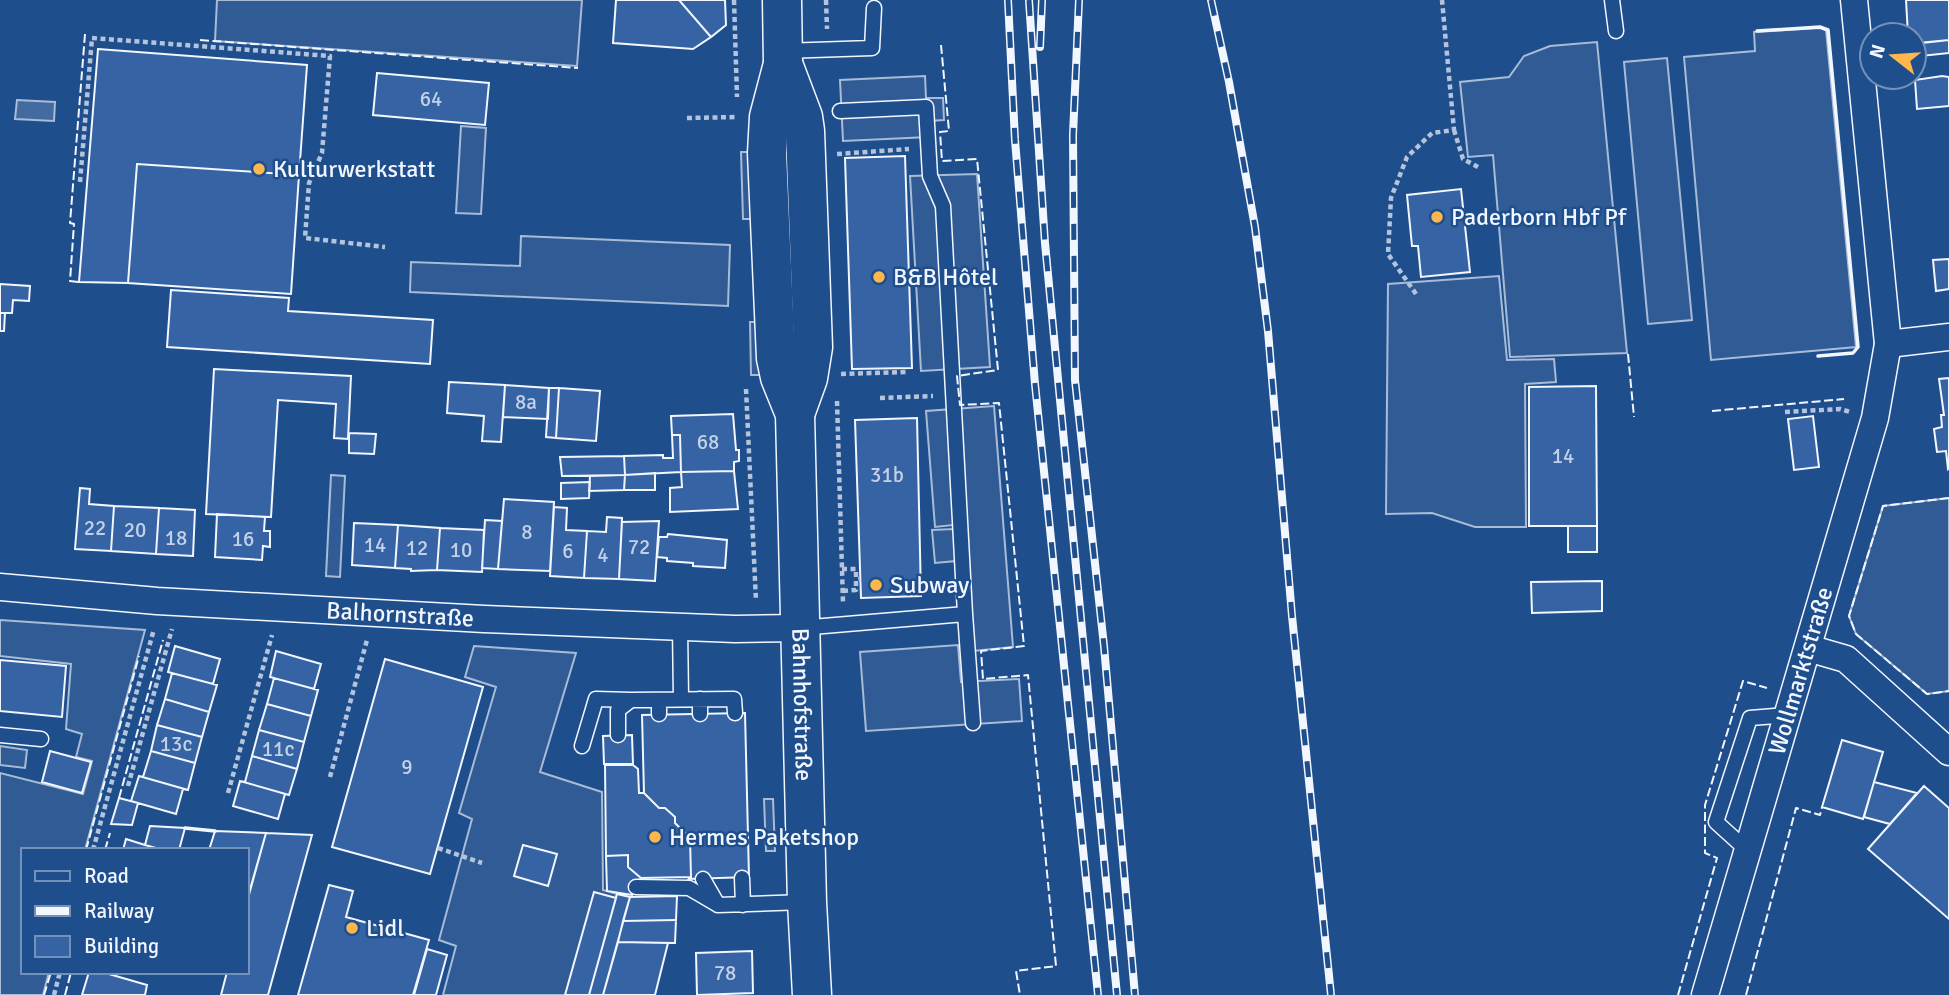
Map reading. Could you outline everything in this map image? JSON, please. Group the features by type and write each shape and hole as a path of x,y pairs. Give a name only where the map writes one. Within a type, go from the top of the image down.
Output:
{"main road":[{"name":"Bahnhofstraße","path":"782,0 783,57 769,117 768,153 776,358 794,414 807,902 812,995"}],"street":[{"name":"Wollmarktstraße","path":"1704,995 1880,401 1888,344 1854,0"},
{"path":"1888,344 1949,337"},
{"name":"Balhornstraße","path":"0,587 166,601 523,621 757,630 800,628"},
{"path":"1808,648 1846,659 1949,752"}],"lane":[{"path":"1612,0 1616,31"},
{"path":"783,57 872,48 874,8"},
{"path":"840,111 926,107 930,176 943,206 951,395 973,723"},
{"path":"800,628 965,614"},
{"path":"680,626 681,699"},
{"path":"582,746 596,699 631,700 659,707 681,699 700,706 734,699 735,713"},
{"path":"618,735 618,710 631,700"},
{"path":"1748,851 1716,821 1750,718 1788,715"},
{"path":"0,735 41,739"},
{"path":"742,878 743,905"},
{"path":"703,879 718,905"},
{"path":"636,887 689,888 718,905 807,902"}],"path":[{"path":"1442,0 1454,130 1462,159 1478,167"},
{"path":"80,182 92,38 330,56 322,153 309,183 305,238 385,247"},
{"path":"687,118 728,117"},
{"path":"1416,294 1388,254 1391,198 1407,157 1432,133 1454,130"},
{"path":"829,155 929,147"},
{"path":"836,374 908,372"},
{"path":"880,398 951,395"},
{"path":"1785,412 1840,409"},
{"path":"842,569 856,569 858,580 856,590 843,591"},
{"path":"128,786 174,623 166,601"},
{"path":"94,848 155,624 166,601"},
{"path":"228,793 272,636 274,607"},
{"path":"330,776 374,612"},
{"path":"438,848 482,863"},
{"path":"54,995 59,974"}],"shaded area":[{"path":"217,0 582,0 577,66 215,41"},
{"path":"1820,28 1826,30 1856,347 1711,360 1684,57 1755,51 1754,32"},
{"path":"1597,42 1627,353 1510,357 1493,155 1468,157 1460,82 1509,77 1524,56 1550,46"},
{"path":"1667,58 1692,320 1648,324 1624,62"},
{"path":"925,76 926,98 943,98 944,120 929,121 929,137 843,141 840,80"},
{"path":"17,100 55,102 54,121 15,119"},
{"path":"461,126 486,128 481,214 456,213"},
{"path":"741,152 754,152 756,219 743,219"},
{"path":"977,174 990,367 921,371 910,176"},
{"path":"521,236 730,245 728,306 410,292 411,262 520,266"},
{"path":"1499,276 1507,360 1554,359 1556,382 1525,384 1526,527 1475,527 1432,513 1386,514 1388,284"},
{"path":"750,322 759,322 760,375 751,375"},
{"path":"994,406 1013,647 973,651 962,524 935,527 926,411"},
{"path":"331,475 345,476 340,577 326,576"},
{"path":"1949,498 1949,691 1927,694 1856,634 1849,616 1883,506"},
{"path":"954,529 956,561 935,563 932,530"},
{"path":"0,620 145,630 86,848 21,848 21,974 48,974 43,995 0,995 0,773 83,794 92,761 76,757 82,734 66,729 71,664 0,656"},
{"path":"958,645 961,682 1019,679 1022,721 866,731 860,652"},
{"path":"474,646 576,653 540,772 602,792 603,890 617,894 590,995 443,995 456,946 439,940 472,819 459,813 496,687 465,677"},
{"path":"0,746 27,750 25,768 0,765"},
{"path":"764,799 773,799 775,851 766,851"}],"building":[{"path":"616,0 679,0 711,37 693,49 613,43"},
{"path":"679,0 725,0 726,25 711,37"},
{"path":"1906,0 1949,0 1949,40 1928,42 1928,21 1907,21"},
{"path":"1949,40 1949,53 1928,55 1928,42"},
{"name":"Kulturwerkstatt","path":"98,49 307,65 299,175 137,164 128,283 79,282"},
{"path":"377,73 489,83 485,125 373,115"},
{"path":"1949,77 1949,106 1917,109 1916,91 1928,91 1928,78"},
{"name":"B&B Hôtel","path":"905,156 912,368 852,369 845,158"},
{"path":"137,164 299,175 291,294 128,283"},
{"name":"Paderborn Hbf Pf","path":"1461,189 1470,272 1421,277 1418,246 1412,246 1407,195"},
{"path":"1949,259 1949,289 1936,291 1933,260"},
{"path":"0,284 30,286 29,301 13,300 12,313 0,313"},
{"path":"171,290 289,298 288,311 433,320 430,364 167,347"},
{"path":"0,313 5,313 4,331 0,331"},
{"path":"214,369 351,376 348,439 334,438 336,404 278,400 271,517 206,514"},
{"path":"1949,378 1948,469 1946,451 1937,452 1934,429 1942,427 1941,415 1944,415 1939,379"},
{"path":"449,382 505,385 501,442 482,441 484,416 447,413"},
{"path":"505,385 549,388 548,419 503,417"},
{"path":"1596,386 1597,526 1529,526 1529,387"},
{"path":"549,388 559,388 556,438 546,437"},
{"path":"559,388 600,391 596,441 556,438"},
{"path":"733,414 736,450 739,450 739,461 734,462 734,471 681,472 680,435 672,435 671,416"},
{"path":"1813,416 1819,467 1794,470 1788,419"},
{"path":"917,418 921,596 861,598 855,420"},
{"path":"349,433 376,434 374,454 349,453"},
{"path":"672,435 680,435 681,472 625,475 624,456 663,455 663,458 673,458"},
{"path":"624,456 625,475 562,476 560,457"},
{"path":"734,471 738,509 670,512 670,488 682,487 681,472"},
{"path":"655,473 655,490 624,490 625,475"},
{"path":"625,475 624,490 589,491 590,476"},
{"path":"590,482 589,498 561,499 561,483"},
{"path":"80,488 90,489 89,504 114,506 111,551 75,549"},
{"path":"504,499 554,502 550,571 498,569"},
{"path":"114,506 159,508 156,554 111,551"},
{"path":"554,507 567,508 566,530 587,531 584,578 550,576"},
{"path":"159,508 195,510 193,556 156,554"},
{"path":"217,514 265,517 264,531 270,531 270,547 263,546 262,560 215,557"},
{"path":"607,517 622,518 619,579 584,578 587,531 606,532"},
{"path":"485,520 502,521 498,569 482,568"},
{"path":"659,521 655,581 619,579 622,522"},
{"path":"354,523 398,525 395,568 352,565"},
{"path":"398,525 440,528 437,570 411,571 395,568"},
{"path":"1568,526 1597,526 1597,552 1568,552"},
{"path":"440,528 484,530 482,572 437,570"},
{"path":"668,534 727,540 725,568 693,566 693,563 667,561 667,558 657,557 659,537 667,537"},
{"path":"1602,581 1602,611 1532,613 1531,582"},
{"path":"175,646 220,659 213,684 168,672"},
{"path":"276,651 321,664 314,689 270,677"},
{"path":"385,659 483,687 430,874 332,847"},
{"path":"0,660 66,666 62,717 0,711"},
{"path":"172,673 217,685 209,712 165,699"},
{"path":"274,678 318,690 311,716 267,704"},
{"path":"165,699 209,712 202,737 157,725"},
{"path":"267,704 311,716 304,742 259,730"},
{"path":"745,713 749,877 689,879 690,838 675,823 675,817 665,808 659,808 644,793 642,715"},
{"path":"157,725 202,737 195,763 151,751"},
{"path":"259,730 304,742 297,769 252,756"},
{"path":"632,735 633,764 604,764 603,736"},
{"path":"1842,740 1883,752 1863,819 1822,807"},
{"path":"50,751 91,762 82,793 42,782"},
{"path":"151,751 195,763 188,790 139,776 143,777"},
{"path":"252,756 297,769 289,795 240,781 245,782"},
{"path":"605,765 633,765 638,769 639,793 644,793 659,808 665,808 675,817 675,823 690,838 691,877 641,878 628,867 628,855 606,856"},
{"path":"139,776 188,790 183,789 176,814 131,801"},
{"path":"240,781 289,795 285,794 278,819 233,806"},
{"path":"1874,782 1917,793 1890,824 1864,817"},
{"path":"1924,786 1949,808 1949,919 1868,849"},
{"path":"119,798 138,803 132,825 111,824"},
{"path":"150,826 185,828 180,848 145,845"},
{"path":"215,831 266,833 249,893 248,848 210,848"},
{"path":"266,833 312,835 268,995 221,995 226,974 248,974 248,898"},
{"path":"126,839 156,848 124,848"},
{"path":"523,845 557,854 548,886 514,876"},
{"path":"628,855 628,867 641,878 632,895 607,891 606,856"},
{"name":"Lidl","path":"329,885 353,891 346,917 429,940 413,995 298,995"},
{"path":"594,892 616,898 589,995 565,995"},
{"path":"617,894 630,897 603,995 589,995"},
{"path":"677,896 676,920 623,921 630,897"},
{"path":"676,920 675,943 618,942 623,921"},
{"path":"618,942 668,943 655,995 603,995"},
{"path":"427,949 447,955 436,995 414,995"},
{"path":"752,951 753,993 697,995 696,953"},
{"path":"88,974 109,974 147,985 145,995 82,995"}],"railway":[{"path":"1008,0 1015,140 1035,384 1098,995"},
{"path":"1029,0 1045,243 1117,995"},
{"path":"1040,47 1042,0"},
{"path":"1079,0 1073,135 1075,380 1104,646 1135,995"},
{"path":"1211,0 1255,227 1268,331 1292,616 1331,995"}],"fence":[{"path":"78,282 70,281 74,224 70,223 85,34"},
{"path":"200,40 578,68"},
{"path":"941,45 949,131 940,132 942,161 977,159 998,370 957,376 960,405 999,403 1024,646 981,651 983,679 1028,675 1056,966 1016,971 1020,995"},
{"path":"1628,354 1634,417"},
{"path":"1712,411 1844,399"},
{"path":"1949,498 1883,506 1849,616 1856,634 1927,694 1949,691"},
{"path":"119,798 163,640"},
{"path":"87,848 139,656"},
{"path":"1678,995 1717,858 1705,853 1705,805 1743,681 1767,688"},
{"path":"1746,995 1796,808 1820,815 1822,807"},
{"path":"106,848 110,833"},
{"path":"44,995 50,974"},
{"path":"65,995 70,974"}],"wall":[{"path":"1757,31 1820,27 1828,30 1858,347 1853,353 1818,356"},
{"path":"185,828 215,831"}],"place":[{"name":"Kulturwerkstatt","path":"259,169"},
{"name":"Paderborn Hbf Pf","path":"1437,217"},
{"name":"B&B Hôtel","path":"879,277"},
{"name":"Subway","path":"876,585"},
{"name":"Hermes Paketshop","path":"655,837"},
{"name":"Lidl","path":"352,928"}]}
